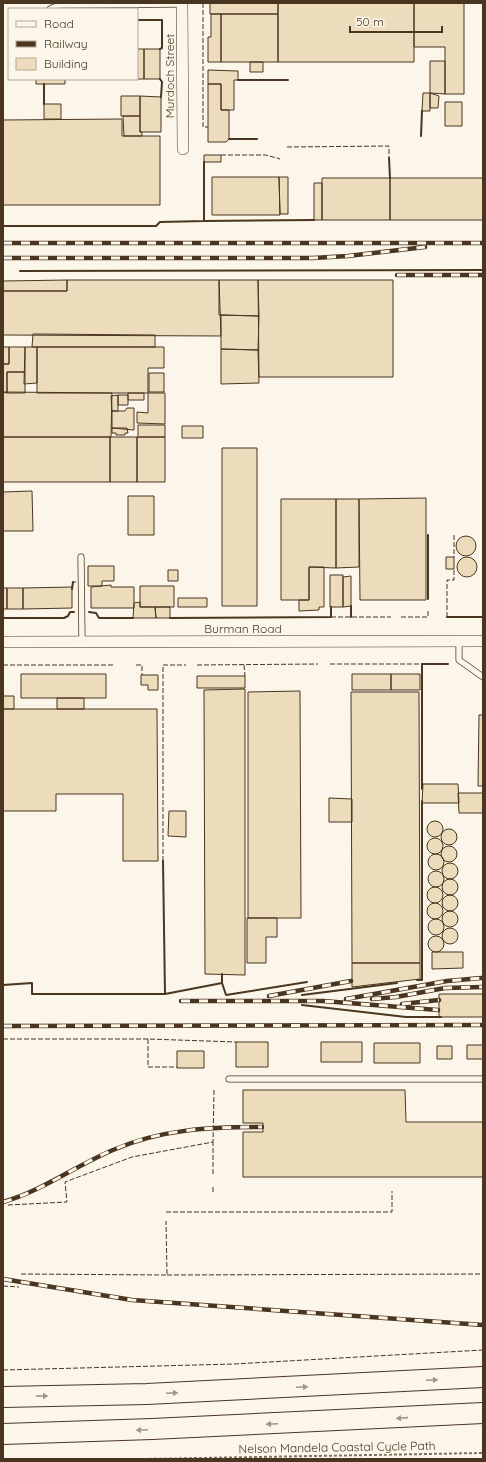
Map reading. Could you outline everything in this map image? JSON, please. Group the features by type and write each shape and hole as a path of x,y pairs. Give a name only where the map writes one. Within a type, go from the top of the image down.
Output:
{"highway":[{"path":"3,1397 155,1394 483,1377"},
{"path":"3,1434 176,1428 483,1413"}],"street":[{"name":"Murdoch Street","path":"182,3 183,149"},
{"name":"Burman Road","path":"3,642 483,640"}],"lane":[{"path":"53,8 60,6 182,3"},
{"path":"82,557 82,641"},
{"path":"459,641 459,660 483,677"},
{"path":"229,1079 483,1079"}],"path":[{"name":"Nelson Mandela Coastal Cycle Path","path":"144,1459 483,1453"}],"building":[{"path":"210,3 278,3 278,14 210,14"},
{"path":"278,3 414,3 414,62 278,62"},
{"path":"414,3 464,3 464,94 445,94 445,47 414,47"},
{"path":"211,14 221,14 221,62 208,62 208,37 211,37"},
{"path":"221,14 278,14 278,62 221,62"},
{"path":"138,49 144,49 144,79 138,79"},
{"path":"144,49 160,49 160,79 144,79"},
{"path":"430,61 445,61 445,94 430,93"},
{"path":"250,62 263,62 263,72 250,72"},
{"path":"208,70 238,71 238,80 234,80 234,110 221,110 221,84 208,84"},
{"path":"36,80 65,80 65,84 36,84"},
{"path":"208,84 221,84 221,110 229,110 229,139 226,142 208,142"},
{"path":"423,93 430,93 430,111 422,111"},
{"path":"430,93 439,96 438,108 430,108"},
{"path":"121,96 140,96 140,116 121,116"},
{"path":"140,96 161,97 161,132 140,132"},
{"path":"445,102 462,102 462,126 445,126"},
{"path":"44,104 61,104 61,119 44,119"},
{"path":"123,116 140,116 140,132 142,132 142,136 124,136"},
{"path":"122,119 122,136 160,136 160,205 3,205 3,120"},
{"path":"204,155 221,155 221,162 204,162"},
{"path":"212,177 279,177 280,215 212,215"},
{"path":"279,177 288,177 288,214 280,214"},
{"path":"322,178 390,178 390,220 322,220"},
{"path":"390,178 483,178 483,220 390,220"},
{"path":"314,183 322,183 322,220 314,220"},
{"path":"67,280 219,280 221,336 3,335 3,291 67,291"},
{"path":"67,280 67,291 3,291 3,281"},
{"path":"219,280 258,280 259,316 219,315"},
{"path":"258,280 393,280 393,377 259,377"},
{"path":"221,315 259,316 258,350 221,349"},
{"path":"33,334 155,335 155,347 32,347"},
{"path":"3,347 9,347 9,364 3,364"},
{"path":"9,347 25,347 25,372 7,372 7,393 3,392 3,364 9,364"},
{"path":"25,347 37,347 37,383 24,384"},
{"path":"37,347 164,347 164,368 148,368 148,393 37,393"},
{"path":"221,349 258,350 259,383 221,384"},
{"path":"7,372 25,372 25,393 7,393"},
{"path":"149,373 164,373 164,392 149,392"},
{"path":"3,392 112,393 111,437 3,437"},
{"path":"128,393 144,393 144,400 128,400"},
{"path":"148,393 165,393 165,424 137,423 137,412 148,413"},
{"path":"118,395 118,411 112,411 111,396"},
{"path":"118,395 128,395 128,405 118,405"},
{"path":"127,408 134,408 134,430 112,428 112,411 125,411"},
{"path":"138,425 165,425 165,437 138,437"},
{"path":"182,426 203,426 203,438 182,438"},
{"path":"112,428 127,428 128,433 125,433 125,435 116,435 116,433 112,433"},
{"path":"3,437 110,437 110,482 3,482"},
{"path":"110,437 137,437 137,482 110,482"},
{"path":"137,437 165,437 165,482 137,482"},
{"path":"222,448 257,448 257,606 222,606"},
{"path":"32,491 33,531 3,531 3,492"},
{"path":"128,496 154,496 154,535 128,535"},
{"path":"426,498 426,600 360,600 359,499"},
{"path":"281,499 336,499 336,568 309,567 309,600 281,600"},
{"path":"336,499 359,499 359,567 336,568"},
{"path":"466,536 473,539 476,546 473,553 466,556 459,553 456,546 459,539"},
{"path":"446,557 454,557 454,569 446,569"},
{"path":"467,557 474,560 477,567 474,574 467,577 460,574 457,567 460,560"},
{"path":"88,566 114,566 114,581 102,581 102,586 88,586"},
{"path":"309,567 324,567 324,607 319,607 319,610 299,611 299,600 309,600"},
{"path":"168,570 178,570 178,581 168,581"},
{"path":"330,575 343,575 343,607 330,607"},
{"path":"351,576 351,606 343,607 343,577"},
{"path":"111,585 111,587 134,587 134,608 91,608 91,587"},
{"path":"140,586 174,586 174,607 140,607"},
{"path":"72,587 72,608 23,609 23,588"},
{"path":"3,588 7,588 7,609 3,609"},
{"path":"7,588 23,588 23,609 7,609"},
{"path":"178,598 207,598 207,607 178,607"},
{"path":"140,602 140,607 155,607 156,618 133,618 134,603"},
{"path":"155,607 170,607 170,618 156,618"},
{"path":"21,674 106,674 106,698 21,698"},
{"path":"352,674 391,674 391,690 352,690"},
{"path":"391,674 420,674 420,690 391,690"},
{"path":"141,675 158,675 158,690 148,690 148,685 141,685"},
{"path":"197,676 245,676 245,688 197,688"},
{"path":"245,689 245,975 205,974 204,690"},
{"path":"300,691 301,918 248,918 248,692"},
{"path":"351,692 419,692 420,963 352,963"},
{"path":"3,696 14,696 14,709 3,709"},
{"path":"57,698 84,698 84,709 57,709"},
{"path":"3,709 157,709 158,861 123,861 123,794 56,794 56,811 3,811"},
{"path":"479,715 483,715 483,786 478,786"},
{"path":"423,784 458,784 459,803 422,803"},
{"path":"458,793 483,793 483,813 459,813"},
{"path":"329,798 352,799 352,822 329,822"},
{"path":"169,811 186,811 186,837 168,836"},
{"path":"435,821 441,823 443,829 441,835 435,837 429,835 427,829 429,823"},
{"path":"449,829 455,831 457,837 455,843 449,845 443,843 441,837 443,831"},
{"path":"435,838 441,840 443,846 441,852 435,854 429,852 427,846 429,840"},
{"path":"449,846 455,848 457,854 455,860 449,862 443,860 441,854 443,848"},
{"path":"436,854 442,856 444,862 442,868 436,870 430,868 428,862 430,856"},
{"path":"450,863 456,865 458,871 456,877 450,879 444,877 442,871 444,865"},
{"path":"436,871 442,873 444,879 442,885 436,887 430,885 428,879 430,873"},
{"path":"450,879 456,881 458,887 456,893 450,895 444,893 442,887 444,881"},
{"path":"435,887 441,889 443,895 441,901 435,903 429,901 427,895 429,889"},
{"path":"450,895 456,897 458,903 456,909 450,911 444,909 442,903 444,897"},
{"path":"435,903 441,905 443,911 441,917 435,919 429,917 427,911 429,905"},
{"path":"450,911 456,913 458,919 456,925 450,927 444,925 442,919 444,913"},
{"path":"247,918 277,918 277,937 266,937 266,963 247,963"},
{"path":"436,919 442,921 444,927 442,933 436,935 430,933 428,927 430,921"},
{"path":"450,928 456,930 458,936 456,942 450,944 444,942 442,936 444,930"},
{"path":"436,936 442,938 444,944 442,950 436,952 430,950 428,944 430,938"},
{"path":"432,952 463,952 463,968 432,969"},
{"path":"352,963 420,963 420,979 352,987"},
{"path":"439,994 483,994 483,1017 439,1017"},
{"path":"236,1042 268,1042 268,1067 236,1067"},
{"path":"321,1042 362,1042 362,1062 321,1062"},
{"path":"374,1043 420,1043 420,1063 374,1063"},
{"path":"467,1045 483,1045 483,1059 467,1059"},
{"path":"437,1046 452,1046 452,1059 437,1059"},
{"path":"177,1051 204,1051 204,1068 177,1068"},
{"path":"243,1090 405,1090 406,1122 483,1122 483,1177 243,1177 243,1132 263,1132 263,1123 243,1123"}],"railway":[{"path":"3,243 483,243"},
{"path":"3,258 313,258 348,256 425,247"},
{"path":"397,275 483,275"},
{"path":"346,999 447,981 481,978"},
{"path":"269,996 351,981"},
{"path":"372,999 396,997 445,988 483,987"},
{"path":"402,1004 439,1000"},
{"path":"181,1001 323,1001 438,1010"},
{"path":"3,1026 483,1025"},
{"path":"3,1202 45,1185 99,1156 131,1143 168,1133 205,1129 262,1127"},
{"path":"3,1279 132,1300 483,1325"}],"fence":[{"path":"203,3 203,127 208,127"},
{"path":"287,147 389,146 389,158"},
{"path":"221,155 266,155 280,159"},
{"path":"454,535 454,557"},
{"path":"447,617 447,580 454,580 454,569"},
{"path":"401,617 428,617 428,609"},
{"path":"331,617 391,617"},
{"path":"197,665 318,664"},
{"path":"330,664 422,664"},
{"path":"3,665 113,665"},
{"path":"136,665 142,665 142,675"},
{"path":"163,861 163,665 186,665"},
{"path":"244,665 245,676"},
{"path":"3,1039 148,1039 236,1042"},
{"path":"148,1039 148,1067 177,1067"},
{"path":"8,1205 67,1202 65,1182 132,1157 213,1142 214,1090"},
{"path":"213,1142 213,1174"},
{"path":"213,1185 213,1192"},
{"path":"166,1212 392,1212 392,1191"},
{"path":"21,1274 167,1275 166,1221"},
{"path":"167,1275 483,1274"},
{"path":"3,1286 19,1287"},
{"path":"3,1370 234,1364 483,1350"}],"wall":[{"path":"138,20 162,20 162,48 160,49"},
{"path":"160,79 162,82 161,97"},
{"path":"238,80 288,80"},
{"path":"44,84 44,104"},
{"path":"421,136 422,111"},
{"path":"229,139 257,139"},
{"path":"389,158 390,178"},
{"path":"204,162 204,221 314,220"},
{"path":"3,226 156,226 160,222 204,221"},
{"path":"20,271 483,270"},
{"path":"428,535 428,599"},
{"path":"72,589 73,582"},
{"path":"351,606 351,617"},
{"path":"170,618 331,617 331,607"},
{"path":"3,618 64,618 68,616 70,612 74,612"},
{"path":"89,612 96,613 99,618 133,618"},
{"path":"447,617 483,617"},
{"path":"422,789 422,664 448,664"},
{"path":"417,980 422,980 422,801"},
{"path":"163,861 165,994 222,983 222,974"},
{"path":"222,983 226,995 307,982"},
{"path":"3,985 32,983 32,994 165,994"},
{"path":"302,995 397,983"},
{"path":"302,1005 406,1017 441,1017"}]}
